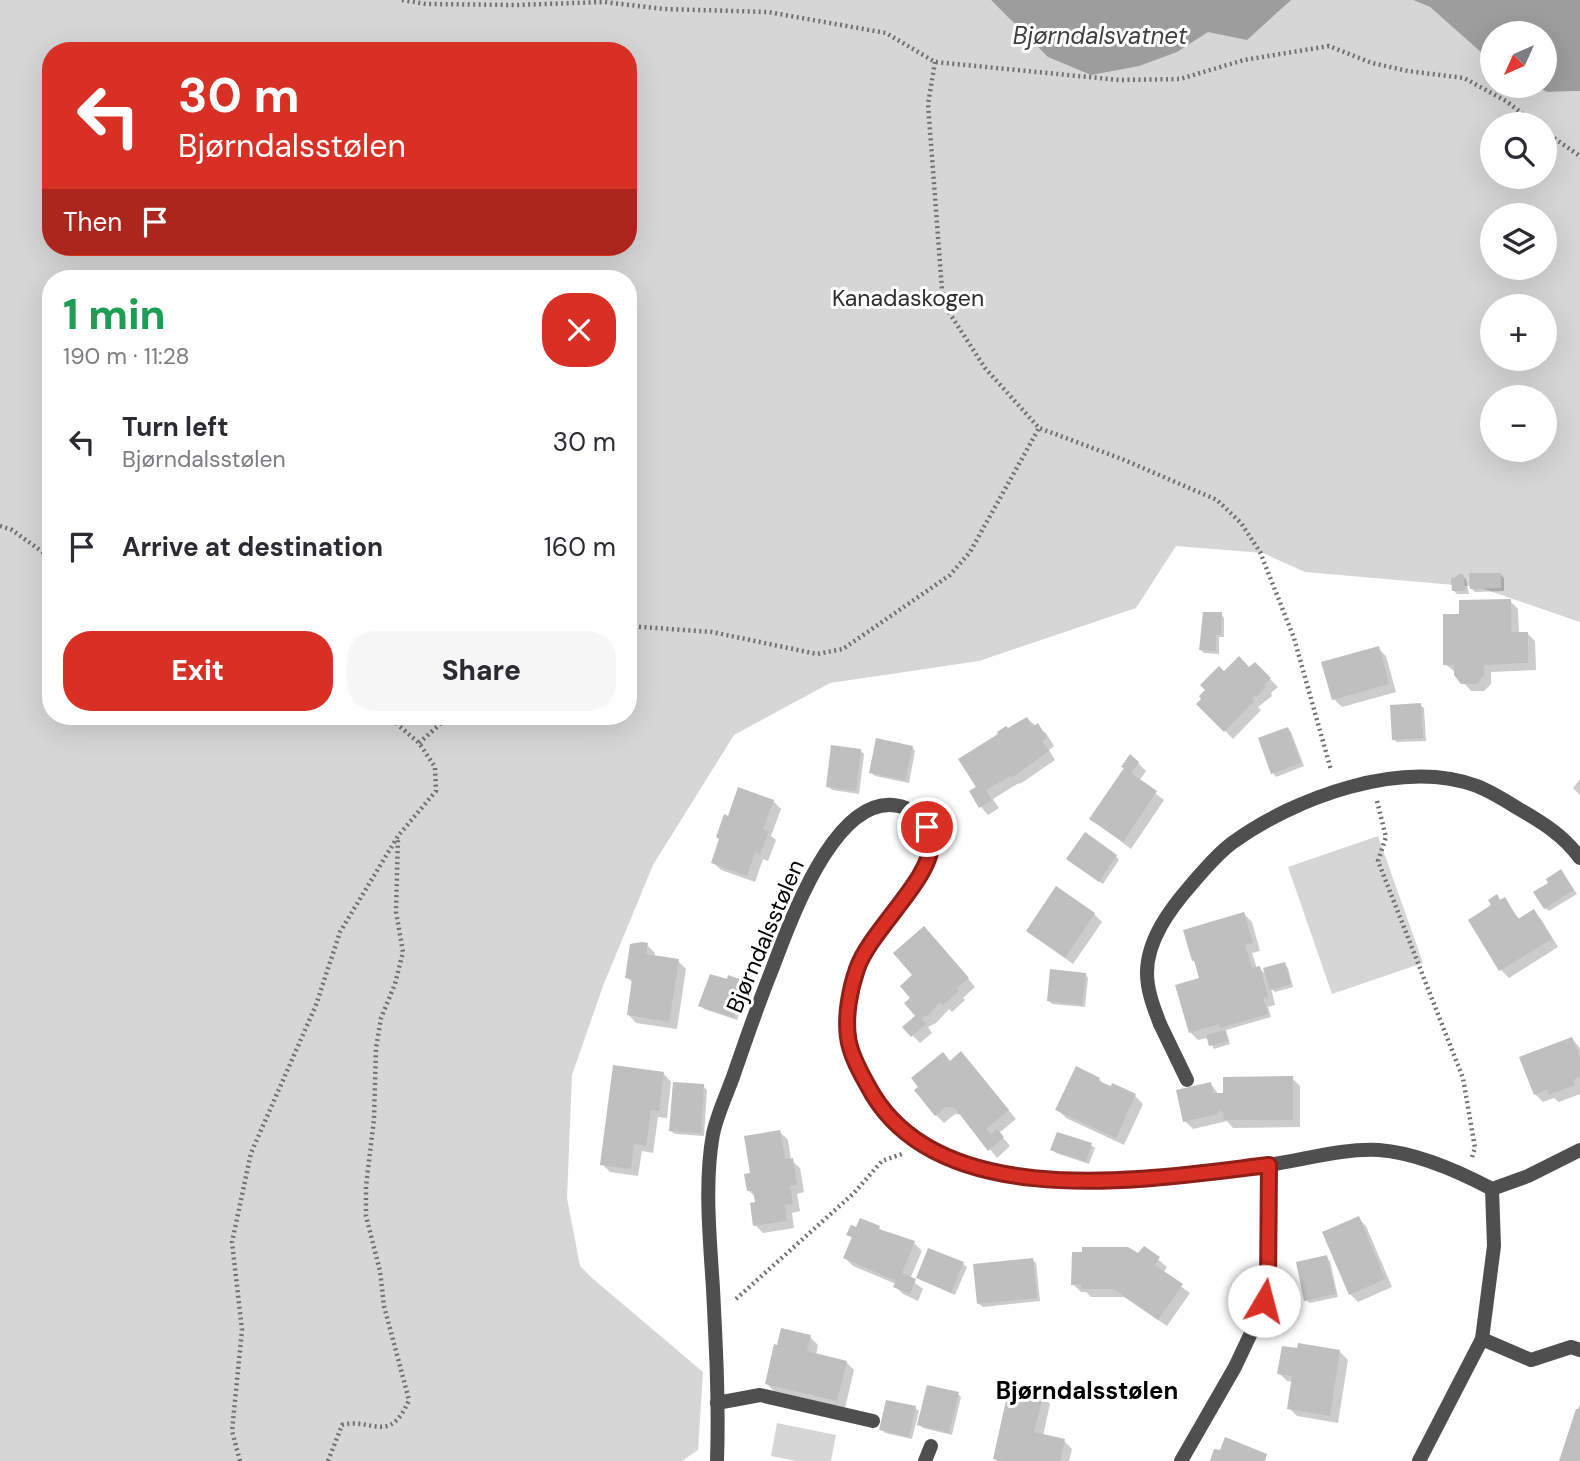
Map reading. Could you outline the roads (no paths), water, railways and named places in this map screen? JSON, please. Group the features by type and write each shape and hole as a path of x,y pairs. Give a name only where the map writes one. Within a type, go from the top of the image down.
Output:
{"street":[{"path":"1187,1080 1150,998 1147,974 1153,944 1173,906 1211,861 1230,845 1286,811 1372,782 1422,778 1450,780 1476,786 1545,823 1561,835 1580,858"},
{"name":"Bjørndalsstølen","path":"721,1460 709,1226 710,1165 714,1132 758,1005 793,918 827,850 839,833 878,805 898,805 915,811 927,827 931,844 927,864 879,930 857,967 849,1001 848,1037 873,1097 899,1126 921,1143 974,1166 1019,1176 1061,1180 1160,1178 1378,1150 1408,1155 1465,1174 1492,1189"},
{"path":"1419,1461 1482,1339 1494,1246 1492,1189 1528,1176 1580,1150"},
{"path":"1181,1461 1235,1367 1260,1314 1268,1287 1269,1165"},
{"path":"1482,1339 1531,1360 1570,1347 1580,1350"},
{"path":"717,1403 760,1395 873,1421"},
{"path":"925,1461 931,1446"}],"water":[{"name":"Bjørndalsvatnet","path":"991,0 1291,0 1247,40 1208,32 1177,52 1139,66 1091,75 1048,57"},
{"path":"1413,0 1580,0 1580,91 1558,92 1558,21 1480,21 1480,51 1430,7"}],"district":[{"name":"Bjørndalsstølen","path":"1087,1391"}],"park label":[{"name":"Kanadaskogen","path":"908,298"}]}
